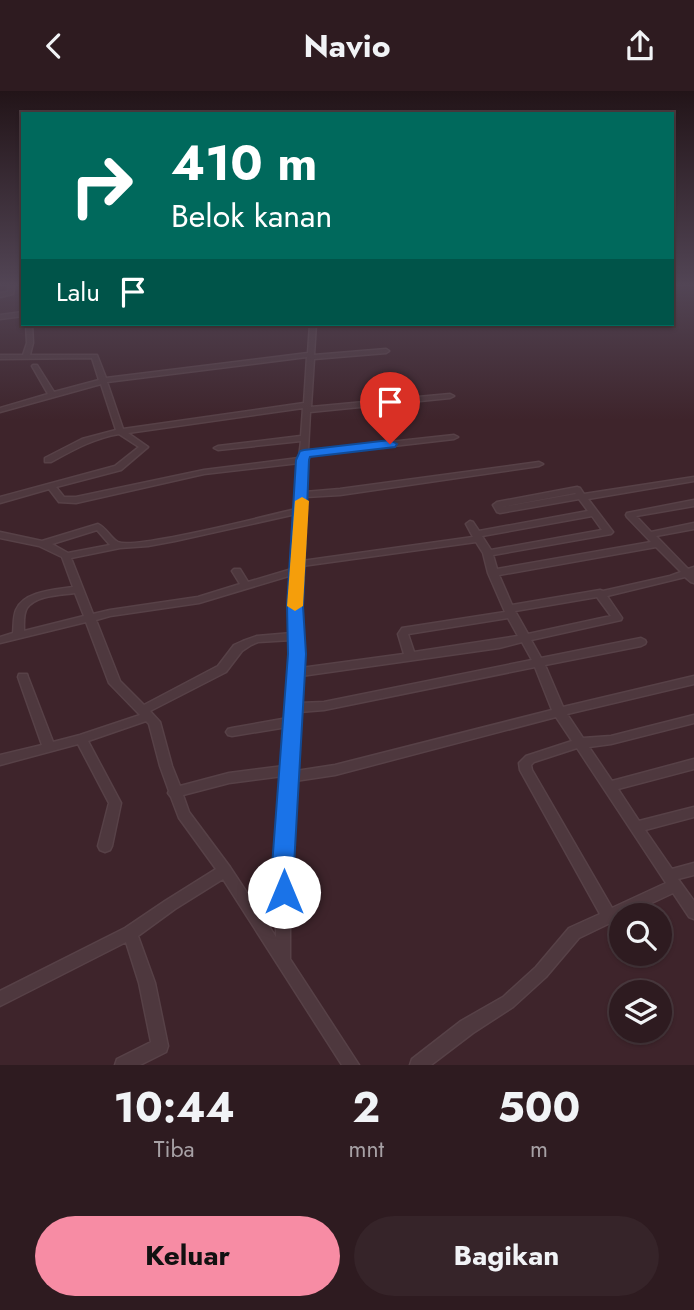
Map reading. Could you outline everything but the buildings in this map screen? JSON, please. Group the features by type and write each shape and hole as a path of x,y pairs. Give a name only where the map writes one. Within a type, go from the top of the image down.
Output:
{"street":[{"path":"26,356 30,343 29,329"},
{"path":"283,961 283,866 294,708 303,438 313,329"},
{"path":"0,410 102,381 311,356 386,351"},
{"path":"0,357 95,356 120,431 144,447 127,464 0,500"},
{"path":"35,366 52,395"},
{"path":"48,460 85,441 120,431 307,408 450,396"},
{"path":"51,487 62,500 76,499 204,472 454,437"},
{"path":"218,448 303,438"},
{"path":"303,495 539,464"},
{"path":"488,553 608,532 594,513 581,496 577,491 497,505 500,510 581,496 694,479"},
{"path":"694,503 632,514 631,517 656,544 690,571 694,580"},
{"path":"66,556 117,545 195,535 301,510"},
{"path":"0,640 90,618 199,600 297,568 594,513"},
{"path":"470,524 488,553 493,573 510,612 539,664 559,712 694,913"},
{"path":"648,535 694,526"},
{"path":"45,543 98,527 117,545"},
{"path":"1,536 45,543 66,556 115,683 153,722 174,793 184,814 225,871 351,1065"},
{"path":"493,573 656,544"},
{"path":"237,571 246,586"},
{"path":"410,656 403,634 407,630 510,612 596,593 603,594 675,578 690,571"},
{"path":"18,636 19,618 24,606 34,600 78,589"},
{"path":"295,673 487,646 617,618 603,594"},
{"path":"0,760 81,739 145,713 222,669 228,659 247,643 257,639 297,636"},
{"path":"294,708 324,706 640,642"},
{"path":"23,677 49,747"},
{"path":"174,793 229,778 335,770 694,680"},
{"path":"609,916 526,770 525,763 580,743 611,740 694,719"},
{"path":"232,732 292,722"},
{"path":"81,739 115,803 105,846"},
{"path":"610,786 694,764"},
{"path":"636,827 694,812"},
{"path":"634,903 694,869"},
{"path":"0,999 130,933 225,871"},
{"path":"418,1065 467,1027 508,1002 541,972 574,933 609,918"},
{"path":"123,1065 160,1046 147,983 130,933"}],"slow traffic":[{"path":"295,606 302,501"}],"route":[{"path":"284,892 283,866 297,654 296,571 304,454 390,444"}]}
